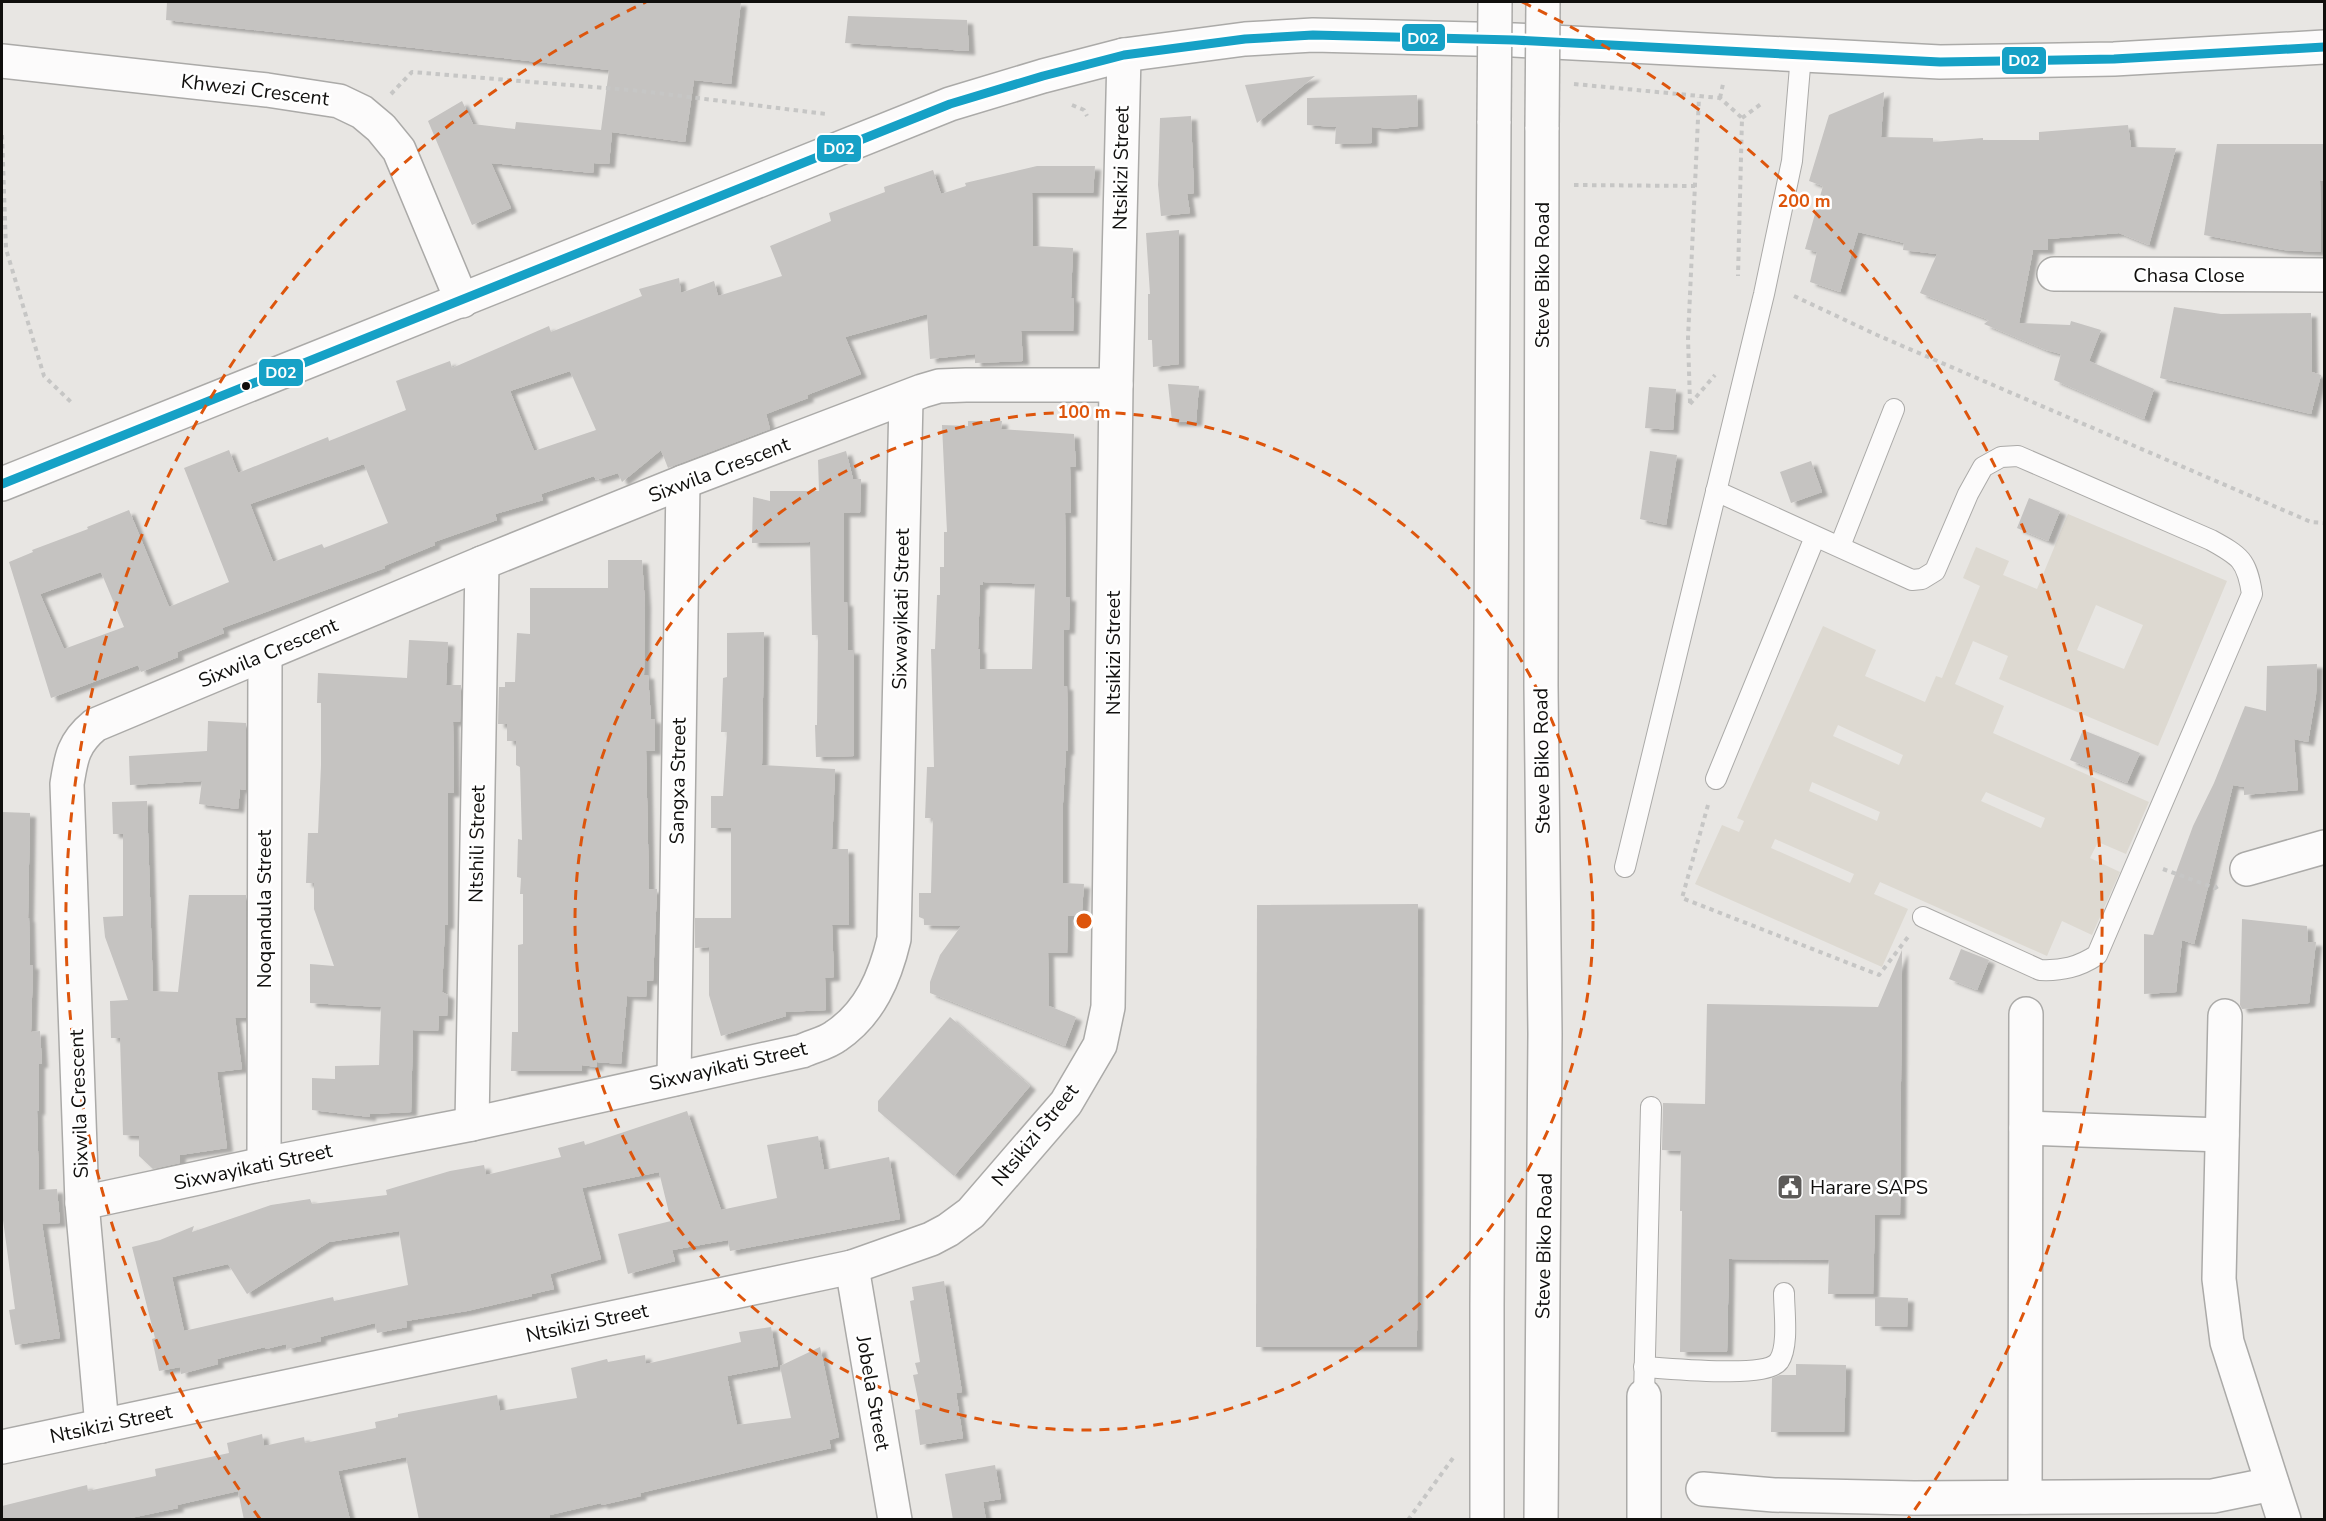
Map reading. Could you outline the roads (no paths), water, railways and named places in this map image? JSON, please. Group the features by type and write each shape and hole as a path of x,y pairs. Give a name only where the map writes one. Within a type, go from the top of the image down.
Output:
{"street":[{"path":"1488,1520 1487,1294 1495,2"},
{"name":"Steve Biko Road","path":"1541,1520 1545,1046 1541,686 1543,2"},
{"path":"2,484 950,104 1124,55 1245,39 1313,35 1514,40 1940,62 2126,59 2325,47"},
{"name":"Ntsikizi Street","path":"2,1448 852,1267 931,1239 971,1213 1066,1104 1100,1045 1108,1007 1116,385 1124,55"},
{"name":"Khwezi Crescent","path":"2,61 267,90 339,101 362,112 381,128 399,150 462,301"},
{"name":"Chasa Close","path":"2054,274 2325,275"},
{"name":"Sixwila Crescent","path":"102,1426 82,1203 67,784 71,759 77,742 95,725 482,563 683,483 939,386 1116,385"},
{"name":"Sixwayikati Street","path":"82,1203 264,1164 472,1124 802,1051 836,1037 860,1014 887,969 894,939 906,399"},
{"name":"Sangxa Street","path":"674,1079 683,483"},
{"name":"Ntshili Street","path":"472,1124 482,563"},
{"name":"Noqandula Street","path":"264,1164 265,655"},
{"path":"2247,869 2325,847"},
{"path":"2025,1497 2026,1014"},
{"path":"2224,1016 2219,1279 2227,1342 2284,1520"},
{"path":"2026,1128 2222,1136"},
{"name":"Jobela Street","path":"852,1267 895,1520"},
{"path":"1644,1382 1644,1520"},
{"path":"1704,1490 1773,1507 1914,1498 2025,1497 2109,1508 2212,1496 2272,1484"}],"lane":[{"path":"1625,867 1764,294 1792,161 1801,55"},
{"path":"1840,546 1894,409"},
{"path":"1716,491 1912,580 1929,577 1935,571 1979,473 1990,462 2010,455 2018,456 2200,535 2242,559 2250,577 2252,594 2097,955 2083,965 2053,971 2040,970 1923,917"},
{"path":"1716,779 1815,537"},
{"path":"1651,1107 1644,1382 1768,1369 1778,1362 1784,1351 1784,1293"}],"place":[{"name":"Harare SAPS","path":"1790,1187"}]}
